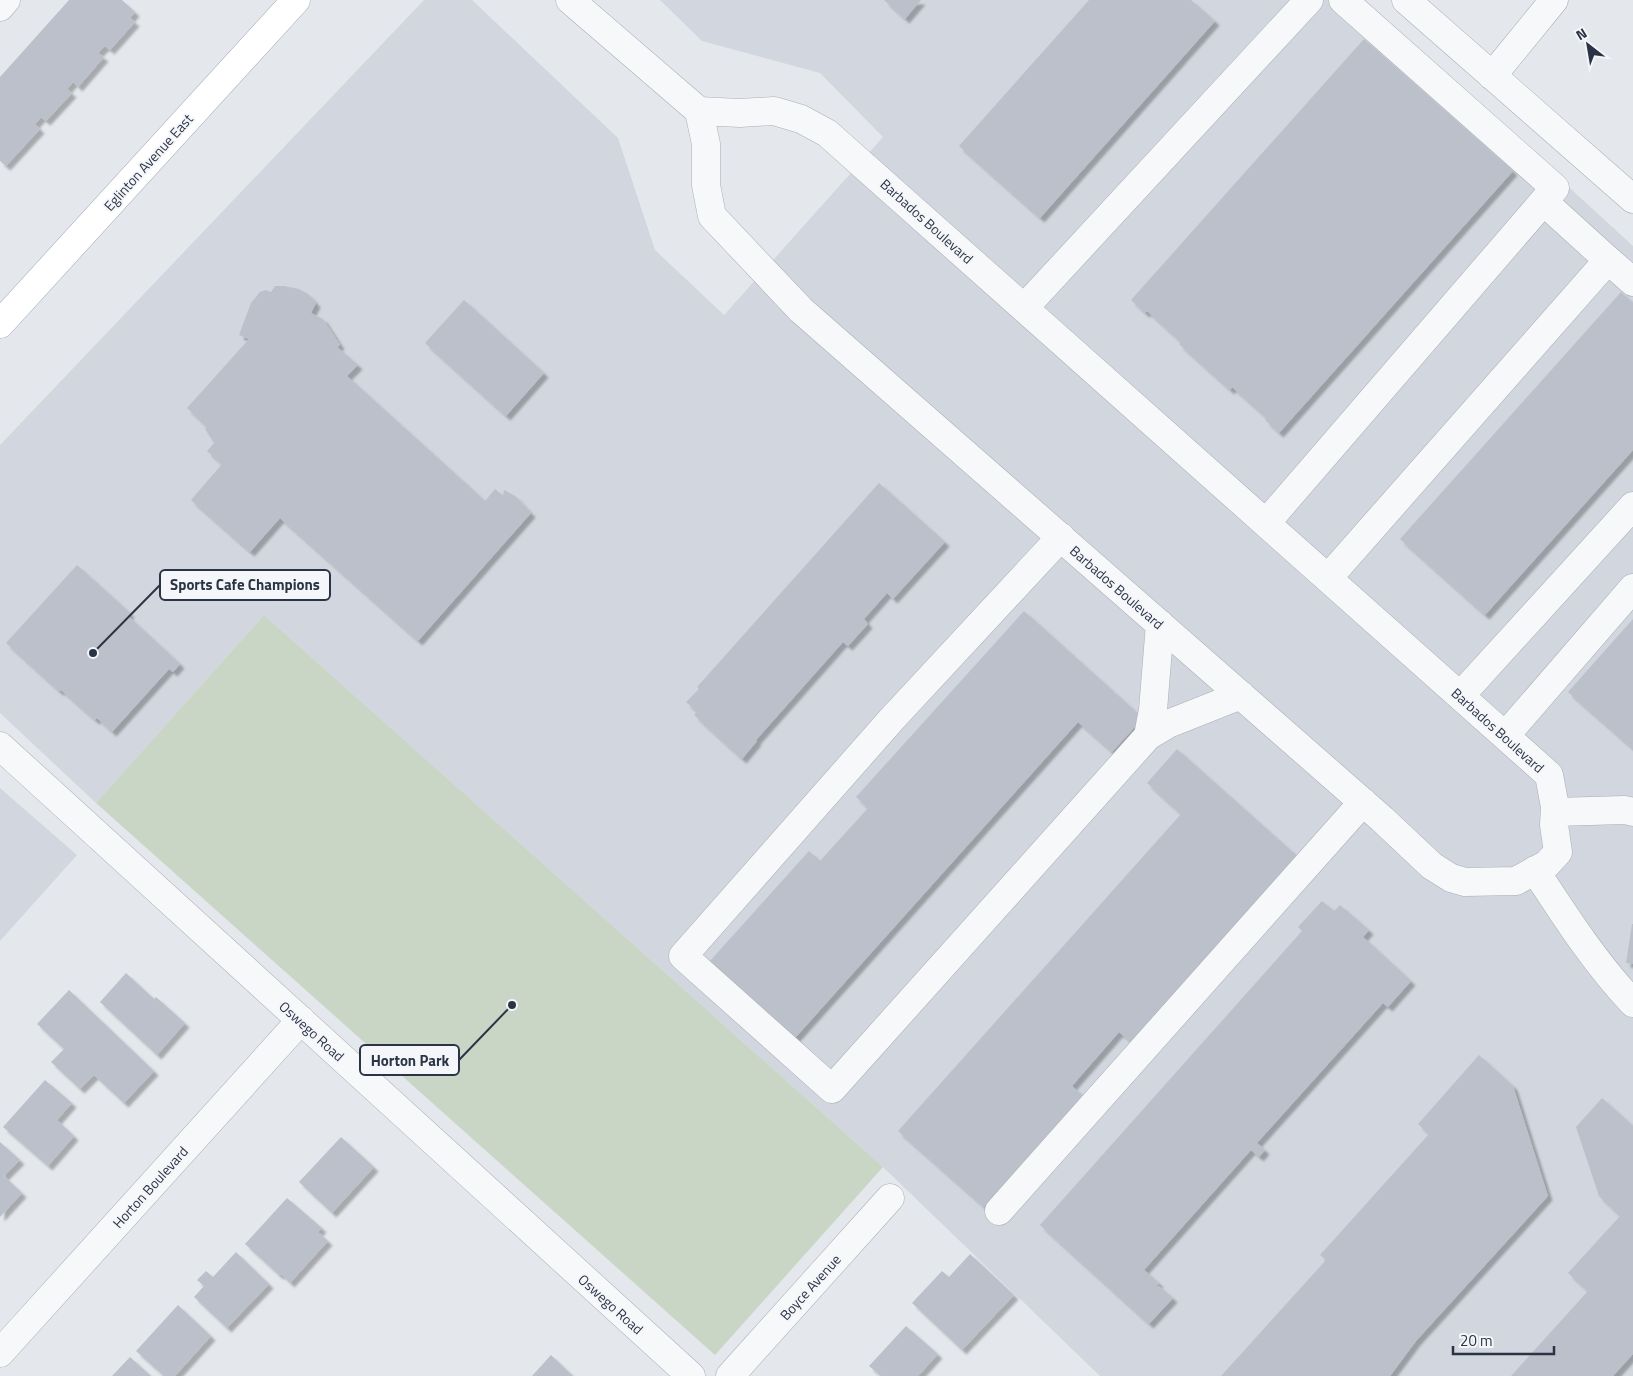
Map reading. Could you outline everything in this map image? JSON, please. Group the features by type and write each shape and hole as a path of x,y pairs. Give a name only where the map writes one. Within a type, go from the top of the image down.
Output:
{"main road":[{"name":"Eglinton Avenue East","path":"0,324 296,0"}],"street":[{"path":"0,7 6,0"},
{"path":"570,0 699,111"},
{"path":"1024,308 1308,0"},
{"path":"1266,523 1555,188 1343,0"},
{"path":"1406,0 1633,199"},
{"path":"1492,76 1554,0"},
{"name":"Barbados Boulevard","path":"699,111 740,113 774,111 801,118 827,133 1024,308 1549,776 1555,807 1554,825 1558,852 1547,864 1516,881 1465,882 1451,878 1432,866 1363,802 801,310 712,216 706,185 706,144 699,111"},
{"path":"1544,202 1633,282"},
{"path":"1328,578 1608,260"},
{"path":"1460,696 1633,506"},
{"path":"1061,538 891,720 683,956 832,1089 1148,736 1168,724 1240,695"},
{"path":"1505,736 1633,588"},
{"path":"1148,736 1153,710 1160,624"},
{"name":"Oswego Road","path":"0,746 690,1376"},
{"path":"999,1211 1363,802"},
{"path":"1555,812 1625,810 1633,812"},
{"path":"1536,870 1575,931 1633,1003"},
{"name":"Horton Boulevard","path":"0,1353 301,1020"},
{"name":"Boyce Avenue","path":"730,1376 890,1198"}],"shaded area":[{"path":"424,0 472,0 618,138 655,250 724,315 883,137 820,73 702,41 660,0 1365,0 1633,246 1633,1376 1100,1376 883,1167 264,615 96,803 0,713 0,445"},
{"path":"0,788 77,855 0,941"}],"green space":[{"path":"264,615 883,1167 715,1355 96,803"}],"building":[{"path":"69,0 122,0 135,12 130,18 135,22 110,50 105,46 98,53 104,57 78,87 73,82 67,89 72,93 46,121 41,117 35,124 40,129 6,166 0,161 0,77"},
{"path":"884,0 921,0 905,19"},
{"path":"1089,0 1191,0 1215,21 1040,218 959,146"},
{"path":"1364,39 1513,171 1279,433 1265,420 1267,418 1232,387 1230,390 1179,344 1181,342 1147,311 1145,313 1131,300"},
{"path":"275,286 299,289 308,294 316,303 311,313 323,319 340,345 337,347 358,365 347,376 485,501 495,489 503,496 504,490 515,496 531,513 418,641 280,518 250,552 191,500 222,464 207,451 214,443 205,429 207,427 187,408 249,339 239,335 251,303 260,292 266,290 271,292"},
{"path":"1621,292 1633,303 1633,450 1485,615 1400,539"},
{"path":"464,300 544,373 506,416 425,343"},
{"path":"879,483 945,542 893,599 887,593 864,619 868,624 848,646 843,642 756,740 742,759 694,715 697,712 686,702 699,689 697,687"},
{"path":"77,565 130,613 128,616 180,664 173,672 169,669 112,732 97,718 95,720 61,690 59,691 6,643"},
{"path":"1024,611 1143,718 1112,752 1078,722 795,1038 709,962 809,851 820,861 868,808 856,797"},
{"path":"1633,619 1633,749 1568,692"},
{"path":"1177,749 1297,856 1131,1042 1119,1032 1072,1086 1083,1096 984,1207 898,1131 1181,814 1147,783"},
{"path":"1322,901 1334,911 1340,905 1369,930 1363,937 1411,981 1388,1007 1383,1003 1257,1143 1265,1150 1259,1157 1251,1150 1144,1270 1159,1283 1156,1287 1159,1286 1173,1298 1149,1324 1040,1225 1302,931 1298,927"},
{"path":"1633,924 1633,964 1626,963"},
{"path":"126,973 154,999 156,997 185,1023 157,1055 100,1002"},
{"path":"69,990 154,1071 124,1103 94,1075 80,1089 51,1062 64,1049 37,1024"},
{"path":"1479,1055 1513,1086 1548,1196 1416,1341 1390,1376 1221,1376 1326,1260 1320,1255 1429,1134 1418,1124"},
{"path":"45,1080 72,1103 57,1120 74,1136 48,1166 3,1127"},
{"path":"1602,1098 1633,1126 1633,1354 1613,1376 1511,1376 1588,1291 1568,1273 1620,1216 1599,1196 1576,1127"},
{"path":"341,1137 374,1167 332,1213 299,1182"},
{"path":"0,1142 20,1160 4,1176 22,1193 0,1217"},
{"path":"287,1198 322,1228 318,1232 328,1241 290,1283 245,1244"},
{"path":"236,1252 269,1284 227,1328 194,1297 204,1286 197,1280 206,1271 213,1277"},
{"path":"970,1254 1014,1295 962,1350 912,1303 942,1271 949,1277"},
{"path":"178,1305 211,1336 175,1376 164,1376 136,1351"},
{"path":"906,1326 938,1354 918,1376 881,1376 869,1366"},
{"path":"551,1355 573,1376 532,1376"},
{"path":"130,1357 151,1376 112,1376"}],"place":[{"name":"Sports Cafe Champions","path":"93,653"},
{"name":"Horton Park","path":"512,1005"}]}
